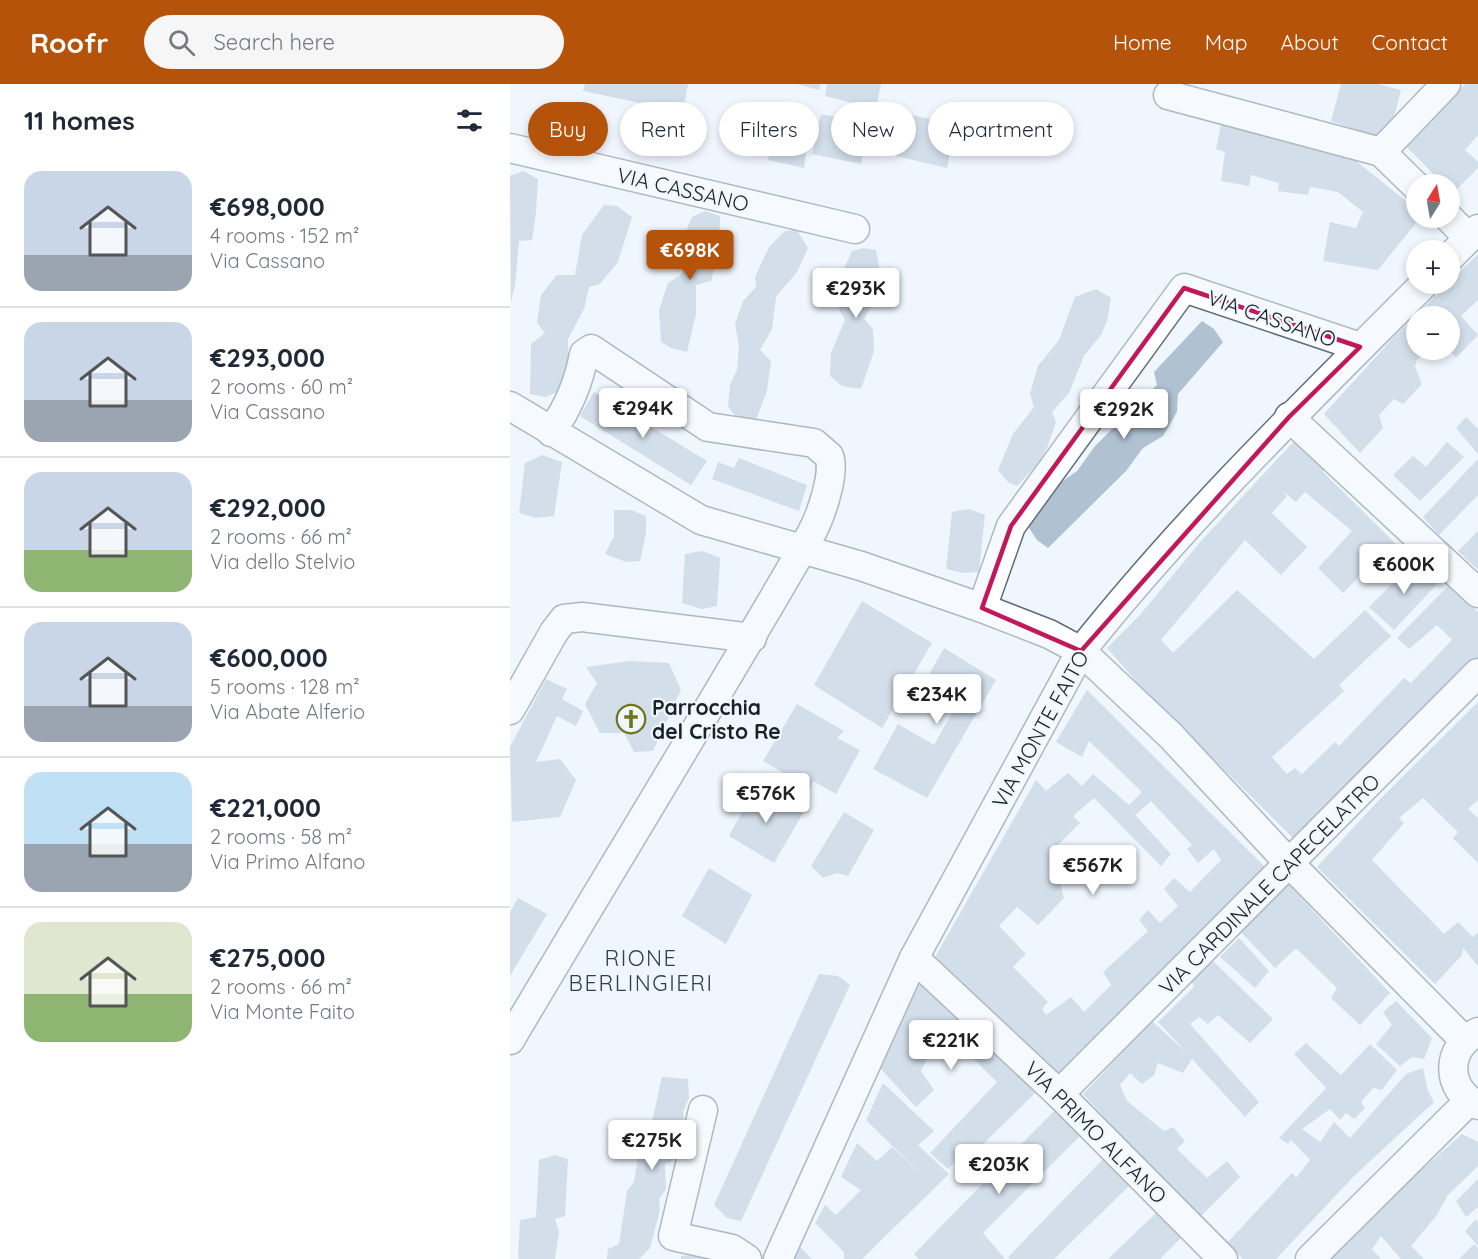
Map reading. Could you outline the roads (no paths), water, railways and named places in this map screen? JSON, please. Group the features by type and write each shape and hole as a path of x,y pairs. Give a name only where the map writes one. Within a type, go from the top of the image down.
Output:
{"street":[{"path":"1381,152 1446,84"},
{"path":"1168,95 1381,152 1406,176"},
{"name":"VIA CASSANO","path":"510,148 855,229"},
{"path":"1460,225 1474,233 1460,247"},
{"name":"VIA CASSANO","path":"982,608 1011,526 1184,288 1360,347"},
{"name":"VIA MONTE FAITO","path":"778,1259 914,958 1081,651 1114,609 1289,417 1414,294"},
{"path":"510,1040 752,638 799,550 812,533 832,475 829,456 814,443 708,427 591,349 584,354 580,375 565,413 551,432"},
{"path":"510,406 701,520 861,566 982,608 1049,634 1081,651 1171,735 1290,864 1471,1036 1455,1053 1452,1067 1457,1088 1474,1103 1310,1259"},
{"path":"1289,417 1478,593"},
{"path":"510,710 554,632 564,619 582,617 752,638"},
{"name":"VIA CARDINALE CAPECELATRO","path":"1059,1094 1478,674"},
{"name":"VIA PRIMO ALFANO","path":"914,958 1059,1094 1223,1259"},
{"path":"703,1110 670,1248 732,1249 747,1259"}],"place":[{"name":"Parrocchia del Cristo Re","path":"631,719"}],"district":[{"name":"RIONE BERLINGIERI","path":"641,970"}]}
